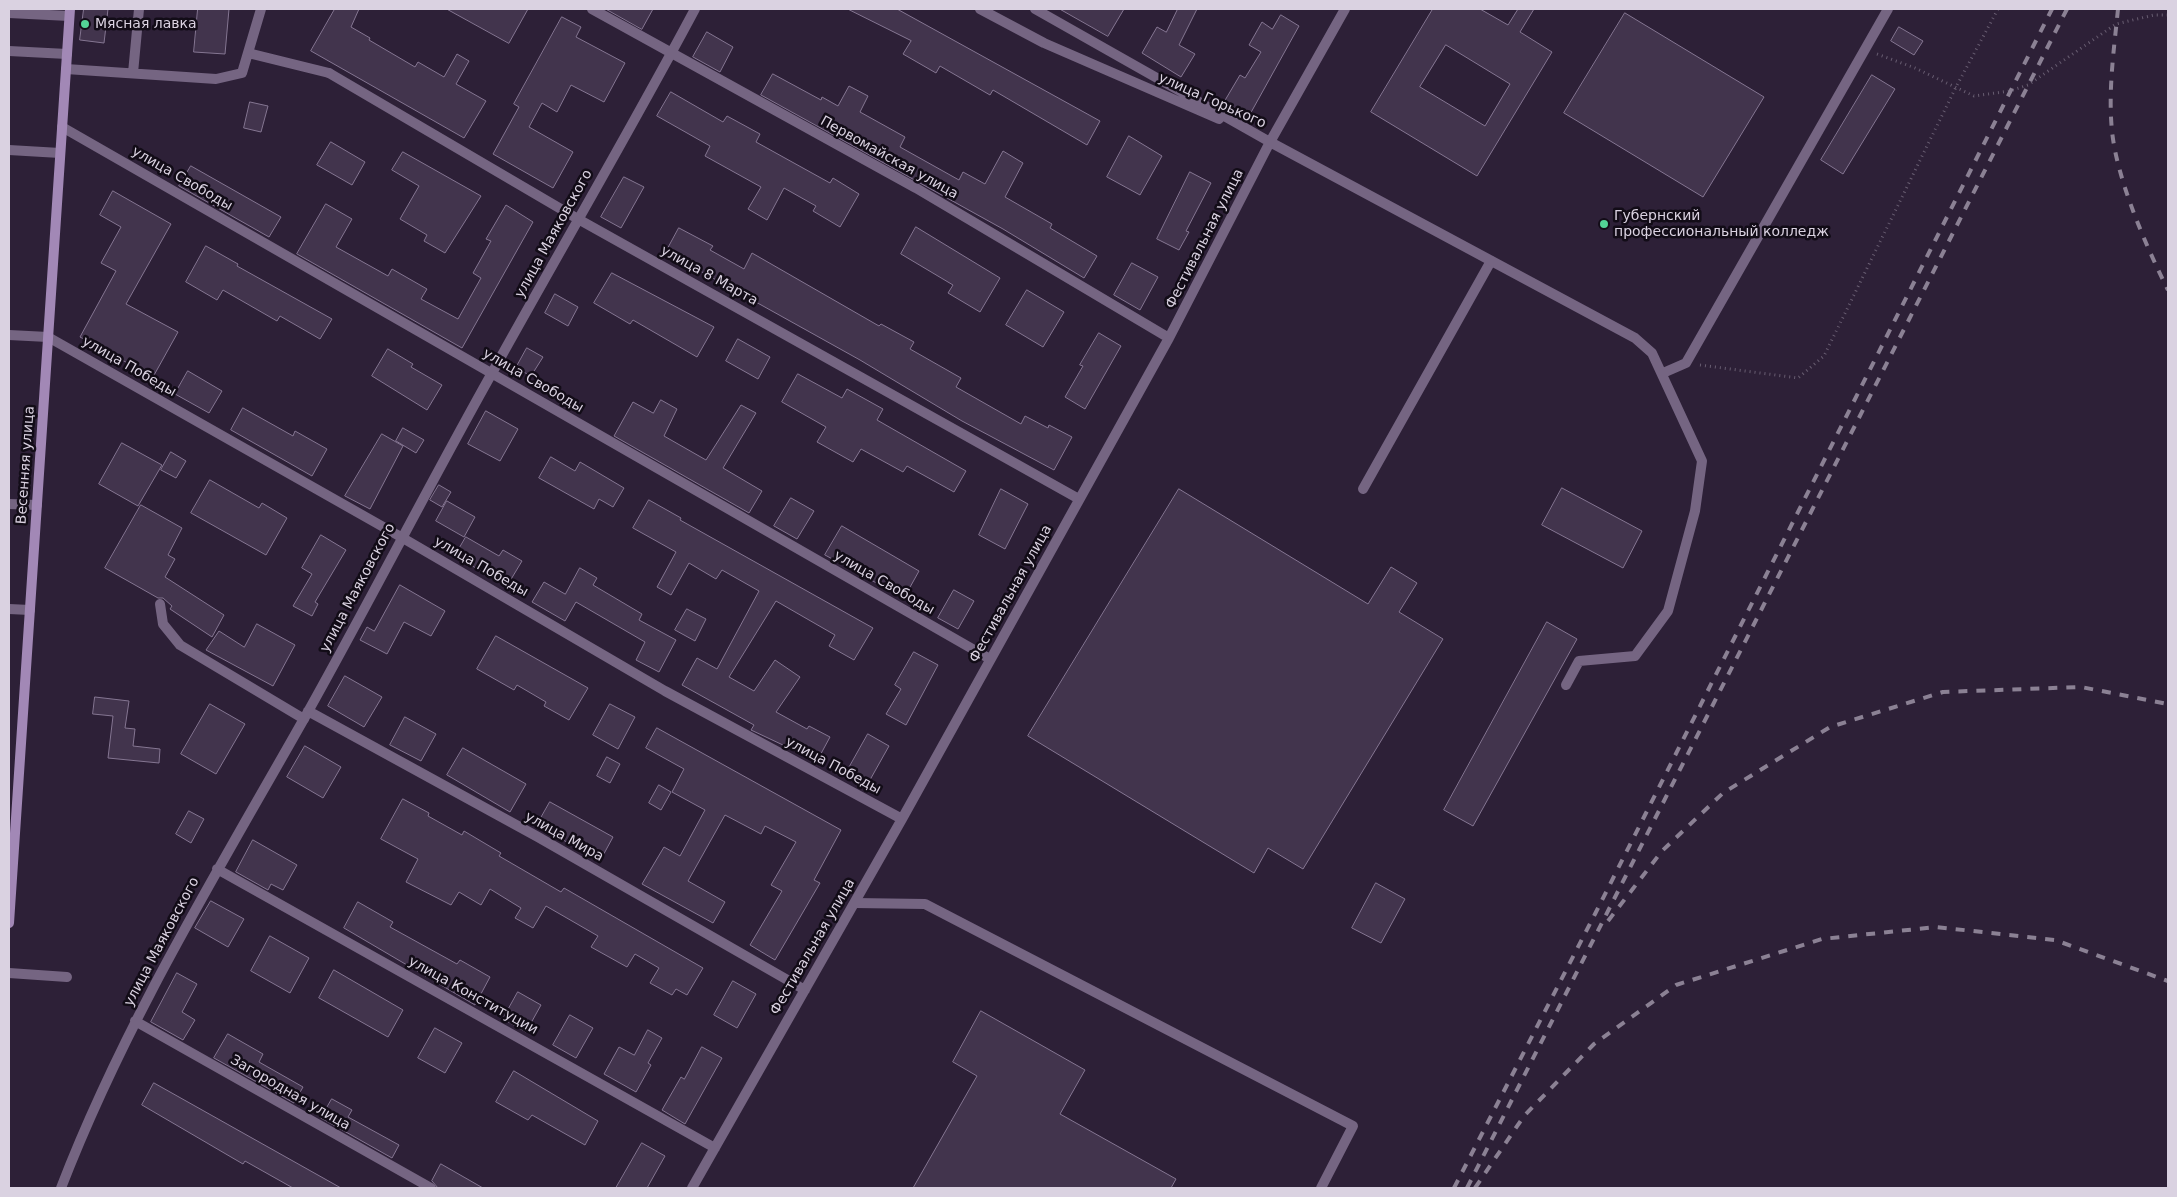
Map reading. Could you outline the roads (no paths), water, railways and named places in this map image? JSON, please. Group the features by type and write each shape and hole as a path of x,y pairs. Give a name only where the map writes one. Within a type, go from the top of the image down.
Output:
{"street":[{"path":"133,73 139,9"},
{"path":"66,69 216,79 242,74 261,9"},
{"name":"Первомайская улица","path":"592,9 916,188 1169,338"},
{"name":"улица Маяковского","path":"60,1188 95,1102 135,1021 217,869 306,715 401,537 696,9"},
{"name":"улица Горького","path":"980,9 1044,43 1270,142"},
{"name":"улица Горького","path":"1035,9 1270,142"},
{"name":"Фестивальная улица","path":"692,1188 855,903 1169,338 1270,142 1345,9"},
{"path":"1663,373 1686,363 1888,9"},
{"path":"9,13 70,12"},
{"name":"Весенняя улица","path":"9,923 70,12"},
{"path":"9,51 67,54"},
{"name":"улица 8 Марта","path":"248,54 329,73 578,219 1079,499"},
{"name":"улица Свободы","path":"62,126 990,659"},
{"path":"1270,142 1635,338 1652,353 1663,373 1702,461 1695,510 1668,611 1635,656 1579,661 1566,685"},
{"path":"9,150 60,153"},
{"path":"1363,489 1491,261"},
{"path":"9,335 48,337"},
{"name":"улица Победы","path":"48,337 401,537 665,691 902,819"},
{"path":"9,504 37,505"},
{"name":"улица Мира","path":"160,604 163,624 180,645 306,715 538,837 805,990"},
{"path":"9,609 30,610"},
{"name":"улица Конституции","path":"217,869 715,1148"},
{"path":"855,903 925,904 1353,1126 1321,1188"},
{"path":"9,972 67,977"},
{"name":"Загородная улица","path":"135,1021 431,1188"}],"railway":[{"path":"1454,1188 1595,914 2052,9"},
{"path":"1467,1188 2067,9"},
{"path":"2118,9 2111,101 2115,150 2126,191 2168,290"},
{"path":"1608,921 1662,851 1723,793 1830,727 1943,692 2081,687 2168,704"},
{"path":"1475,1188 1524,1116 1594,1044 1676,985 1822,939 1936,927 2055,940 2168,981"}],"place":[{"name":"Мясная лавка","path":"85,24"},
{"name":"Губернский профессиональный колледж","path":"1604,224"}]}
